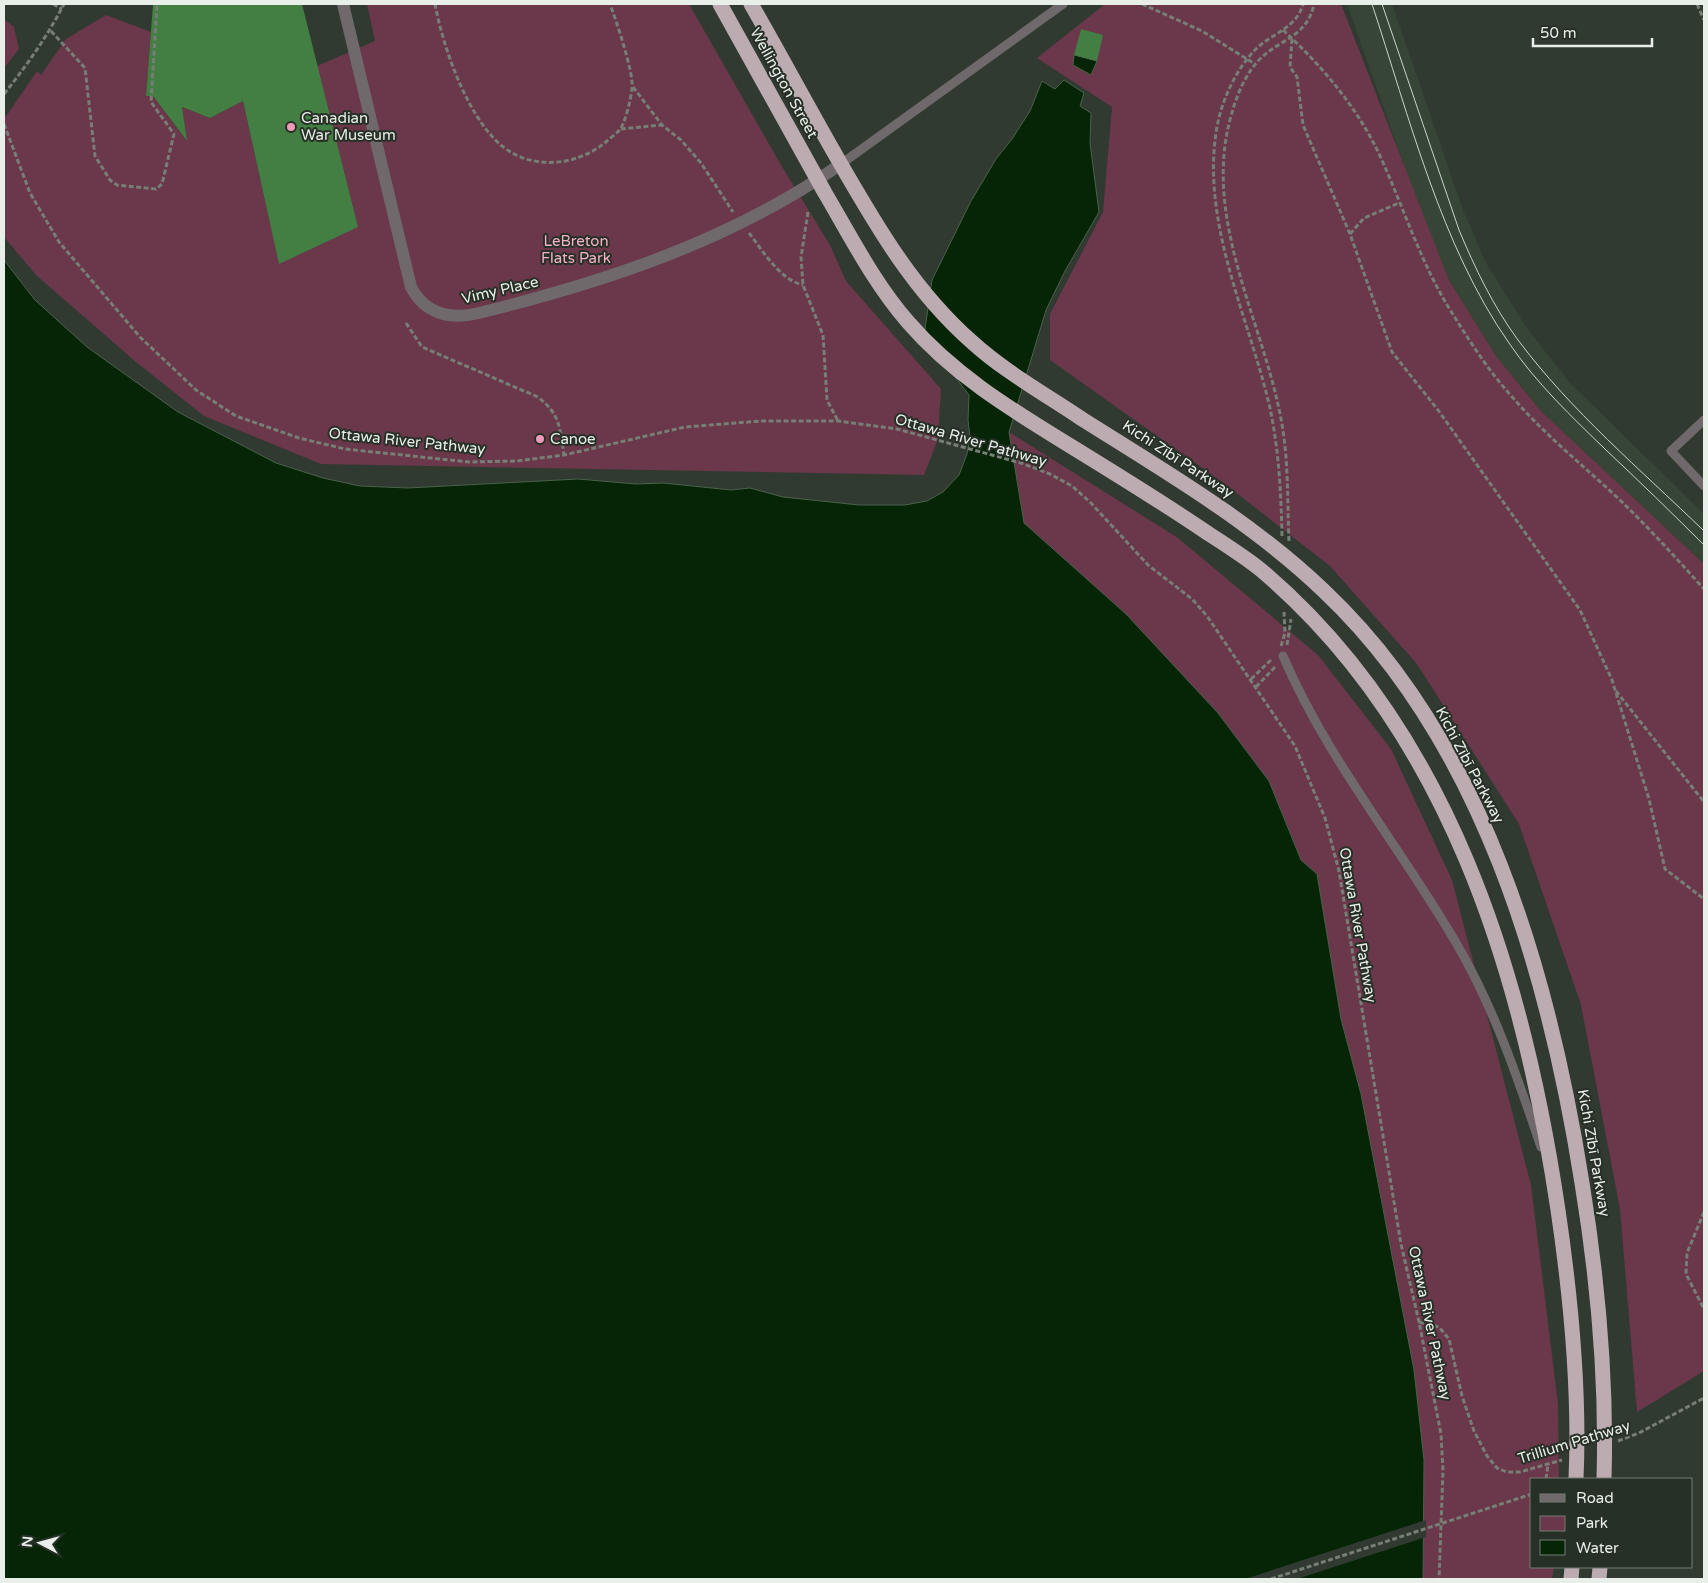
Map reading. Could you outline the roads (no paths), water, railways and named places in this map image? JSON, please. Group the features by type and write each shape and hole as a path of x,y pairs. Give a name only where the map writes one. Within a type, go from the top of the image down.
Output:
{"highway":[{"name":"Wellington Street","path":"720,4 818,180"},
{"name":"Wellington Street","path":"751,4 841,164"},
{"name":"Kichi Zībī Parkway","path":"841,164 875,225 919,286 972,342 1038,390 1258,534 1325,592 1387,661 1441,742 1477,812 1522,927 1556,1046 1573,1128 1594,1261 1605,1402 1604,1478"},
{"path":"818,180 874,276 906,320 953,367 1027,420 1171,508 1260,569 1327,632 1361,674 1394,720 1424,770 1468,862 1498,945 1523,1032 1538,1094 1554,1181 1570,1302 1576,1412 1576,1478"}],"street":[{"name":"Vimy Place","path":"343,4 411,287 416,297 433,311 443,315 465,316 565,292 659,259 704,240 796,194 841,164"}],"lane":[{"path":"841,164 1063,4"},
{"path":"1704,420 1671,451 1704,486"},
{"path":"1280,653 1308,711 1434,906 1473,974 1490,1008 1554,1181"}],"water":[{"path":"1074,55 1097,61 1091,75 1073,65"},
{"path":"1064,80 1084,93 1080,106 1091,113 1090,143 1099,212 1065,271 1046,310 1009,432 1024,523 1126,614 1218,713 1269,781 1301,860 1317,874 1341,1019 1361,1094 1414,1370 1424,1460 1423,1579 4,1579 4,260 35,300 87,347 178,412 276,463 323,478 360,486 408,488 578,479 636,484 663,483 731,490 750,488 783,497 859,505 905,505 927,501 943,492 959,475 967,454 970,437 968,420 969,395 924,336 932,280 971,201 996,159 1030,111 1042,81 1055,89"}],"tram line":[{"path":"1372,4 1429,179 1464,265 1485,305 1509,343 1543,386 1580,425 1704,545"},
{"path":"1382,4 1459,230 1478,273 1500,314 1539,366 1584,416 1704,531"}],"place":[{"name":"Canadian War Museum","path":"291,127"},
{"name":"Canoe","path":"540,439"}],"park label":[{"name":"LeBreton Flats Park","path":"576,250"}]}
